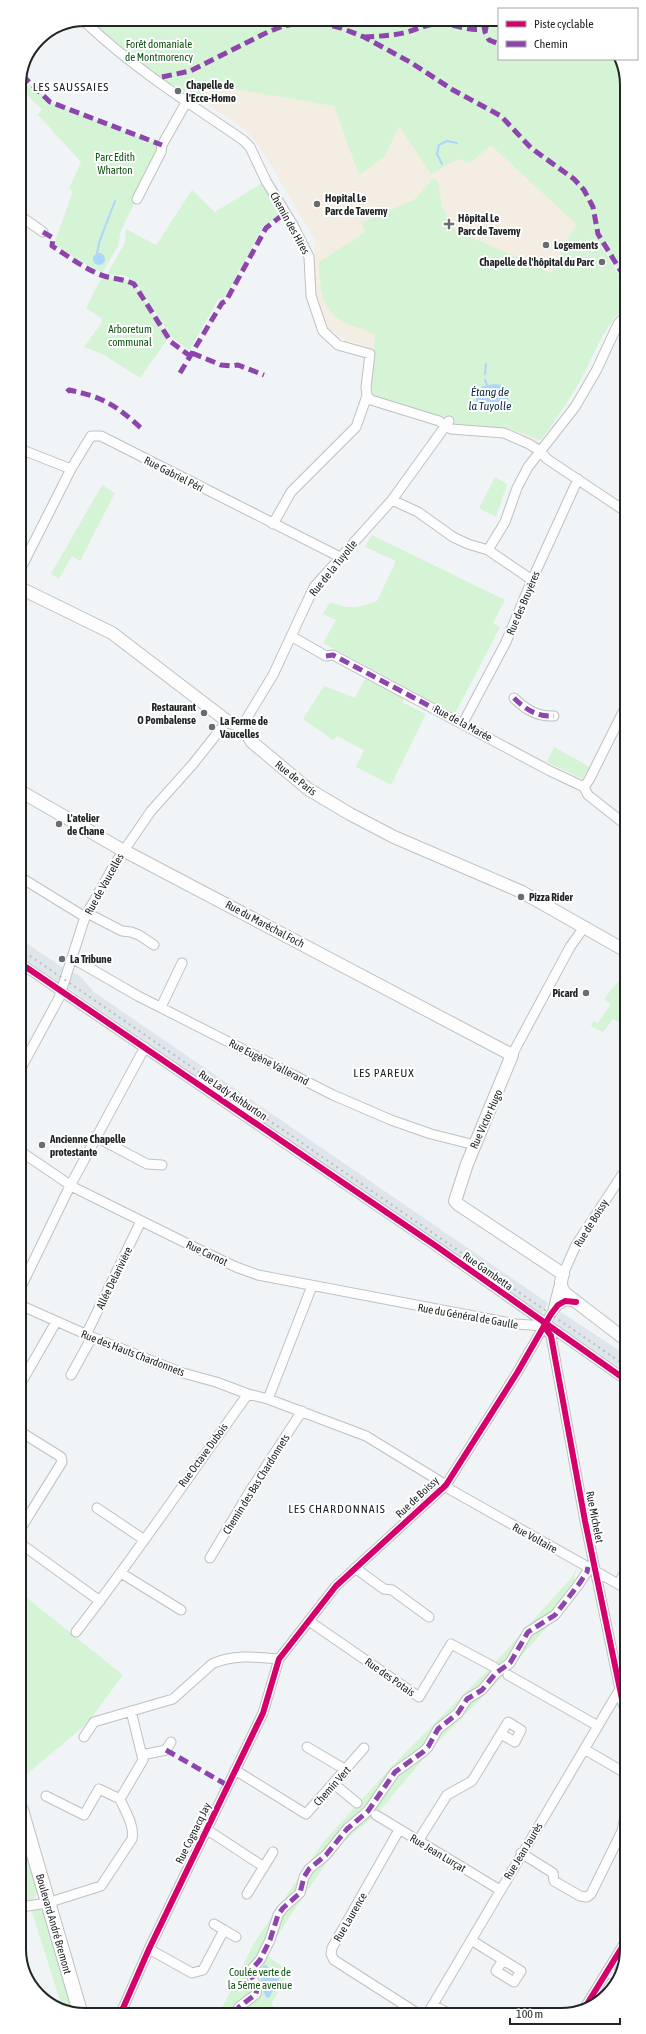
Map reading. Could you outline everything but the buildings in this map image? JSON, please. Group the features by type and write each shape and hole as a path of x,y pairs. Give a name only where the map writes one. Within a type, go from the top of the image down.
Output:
{"main road":[{"name":"Boulevard André Bremont","path":"26,1828 79,2007"}],"street":[{"name":"Chemin des Hires","path":"89,26 115,50 152,79 187,101 243,140 250,147 266,181 293,225 309,257 311,296 323,331 338,345 370,354 366,387 367,396 360,419 352,432 291,492 273,524"},
{"path":"152,79 162,77"},
{"path":"136,199 161,152 162,145 187,101"},
{"path":"26,220 43,232"},
{"path":"488,550 505,522 517,488 528,467 575,407 596,371 620,322"},
{"path":"367,396 371,400 448,424 451,429 504,433 529,444 540,451 547,459 620,508"},
{"name":"Rue de la Tuyolle","path":"242,726 273,675 314,587 392,500 426,450 448,424"},
{"name":"Rue Gabriel Péri","path":"26,558 71,468 91,436 97,435 340,557"},
{"path":"26,451 71,468"},
{"name":"Rue des Bruyères","path":"463,723 506,642 532,580 578,479"},
{"path":"392,500 418,512 453,537 468,544 488,550 532,580"},
{"path":"26,591 112,633 228,721 242,726"},
{"name":"Rue de la Marée","path":"291,636 326,656 333,655 463,723 550,771 584,787 588,795 620,820"},
{"path":"514,698 524,708 544,717 554,716"},
{"path":"584,787 620,718"},
{"name":"Rue de Vaucelles","path":"26,1059 59,998 86,915 123,850 151,811 194,764 228,721"},
{"name":"Rue de Paris","path":"242,726 252,742 308,789 350,814 394,837 522,892 585,926 620,947"},
{"name":"Rue du Maréchal Foch","path":"26,793 123,850 512,1056"},
{"path":"26,880 86,915 122,931 139,935 154,945"},
{"name":"Rue Victor Hugo","path":"562,1282 457,1203 456,1195 512,1056 570,947 585,926"},
{"name":"Rue Eugène Vallerand","path":"72,958 161,1007 340,1098 391,1120 431,1134 475,1145"},
{"path":"161,1007 182,963"},
{"name":"Rue Lady Ashburton","path":"26,967 434,1245"},
{"path":"26,1277 70,1186 98,1138 145,1047"},
{"path":"98,1138 148,1164 162,1165"},
{"name":"Rue Carnot","path":"26,1155 70,1186 236,1267 258,1275 412,1306"},
{"name":"Rue de Boissy","path":"279,1659 336,1586 446,1485 517,1373 553,1310 576,1245 620,1178"},
{"name":"Allée Delarivière","path":"71,1375 141,1221"},
{"name":"Rue Gambetta","path":"434,1245 531,1312 545,1324"},
{"path":"562,1282 576,1302 620,1335"},
{"path":"268,1399 312,1286"},
{"path":"553,1310 565,1301 576,1302"},
{"name":"Rue du Général de Gaulle","path":"412,1306 524,1325 545,1324"},
{"name":"Rue des Hauts Chardonnets","path":"26,1307 89,1336 183,1373 216,1382 248,1394"},
{"path":"524,1325 528,1322 531,1312"},
{"path":"26,1374 56,1322"},
{"path":"545,1324 620,1376"},
{"name":"Rue Michelet","path":"545,1324 551,1336 592,1569 620,1689"},
{"path":"248,1394 268,1399 304,1412"},
{"name":"Rue Octave Dubois","path":"76,1632 121,1574 143,1539 248,1394"},
{"name":"Rue Voltaire","path":"304,1412 366,1436 446,1485 451,1490 618,1584"},
{"name":"Chemin des Bas Chardonnets","path":"210,1558 250,1491 304,1412"},
{"path":"26,1435 61,1457 62,1462 26,1520"},
{"path":"97,1508 143,1539"},
{"path":"26,1548 100,1601"},
{"path":"355,1568 384,1589 392,1590 429,1617"},
{"path":"239,2008 256,1994 257,1988 252,1977 252,1969 260,1960 270,1940 280,1912 300,1892 304,1876 309,1869 326,1855 347,1829 368,1811 395,1772 423,1752 428,1747 438,1729 458,1713 467,1699 482,1690 496,1673 510,1663 528,1632 555,1615 587,1572 592,1569"},
{"path":"121,1574 181,1610"},
{"name":"Rue des Potais","path":"309,1621 418,1697 451,1644 494,1668"},
{"path":"84,1737 94,1722 173,1699 212,1664 219,1661 236,1658 279,1659"},
{"name":"Rue Cognacq Jay","path":"123,2008 149,1949 262,1713 279,1659"},
{"path":"508,1675 598,1726"},
{"name":"Rue Jean Jaurès","path":"431,2008 521,1853 620,1689"},
{"path":"120,1800 141,1764 142,1755 130,1711"},
{"path":"418,1841 447,1795 472,1781 501,1734"},
{"path":"142,1755 166,1750 171,1742"},
{"path":"307,1747 346,1770"},
{"name":"Chemin Vert","path":"235,1770 306,1814 334,1784 364,1748"},
{"path":"584,1749 620,1770"},
{"path":"334,1784 357,1803"},
{"path":"26,1906 47,1903 94,1890 101,1886 132,1839 133,1833 120,1800 99,1789 84,1815 46,1796"},
{"name":"Rue Jean Lurçat","path":"376,1815 500,1890"},
{"path":"206,1829 264,1867"},
{"name":"Rue Laurence","path":"400,1830 332,1948 331,1954 334,1960 407,2008"},
{"path":"521,1853 553,1873 554,1881 580,1896 587,1897 591,1894 620,1835"},
{"path":"247,1894 273,1852"},
{"path":"214,1924 236,1937"},
{"path":"149,1949 192,1973 203,1970 224,1930"},
{"path":"471,1940 503,1960"},
{"path":"589,2000 620,1951"},
{"path":"607,1971 614,1975"},
{"path":"433,2004 440,2008"}],"shaded area":[{"name":"Hôpital Le Parc de Taverny","path":"331,38 590,207 595,243 610,266 620,293 620,312 613,318 576,388 553,424 538,442 508,428 458,425 374,396 371,387 375,352 362,345 345,340 327,328 316,299 314,270 315,241 268,160 247,131 178,84"},
{"path":"26,943 62,967 63,970 58,982 26,960"},
{"path":"72,972 79,975 94,992 548,1303 541,1315 68,988"},
{"path":"561,1312 620,1351 620,1369 553,1322"}],"green space":[{"name":"Hôpital Le Parc de Taverny","path":"89,26 498,26 498,60 614,60 618,70 620,85 620,272 607,252 595,242 606,253 620,277 620,313 609,325 582,378 541,440 508,428 458,425 374,396 371,387 375,335 336,317 326,304 321,288 319,262 364,233 364,228 361,223 414,200 434,178 438,182 442,207 456,231 551,273 576,224 491,145 470,163 458,159 431,174 399,126 385,156 359,175 334,106 216,86 192,97 177,86 164,83 162,77 152,79"},
{"name":"Parc Edith Wharton","path":"30,84 50,102 162,145 120,233 119,244 102,273 76,259 54,244 73,191 69,189 81,162 38,115 42,109 26,95 26,88"},
{"path":"262,183 283,214 264,225 225,297 218,300 189,351 171,336 136,283 126,276 107,274 125,243 126,229 156,245 192,190 215,212"},
{"name":"Arboretum communal","path":"103,275 125,279 134,284 169,337 140,378 104,355 84,347 102,322 101,318 86,308"},
{"path":"495,477 507,484 496,517 479,508"},
{"path":"102,485 115,493 80,561 72,556 59,579 51,574"},
{"path":"372,535 505,600 493,623 500,627 455,714 323,643 336,620 323,614 330,602 343,606 354,607 377,601 396,561 365,547"},
{"path":"367,675 405,695 402,702 426,714 391,785 356,767 364,750 337,736 333,740 303,719 324,686 355,698"},
{"path":"554,747 590,767 582,779 547,762"},
{"path":"620,979 620,1023 613,1019 603,1032 591,1026 593,1021 598,1023 611,1004 604,999"},
{"name":"Coulée verte de la 5ème avenue","path":"578,1566 574,1578 577,1583 584,1586 505,1674 436,1744 376,1815 338,1846 288,1919 266,1955 289,1971 271,2005 277,2008 222,2008 254,1943 324,1841 396,1762 492,1666 571,1578"},
{"path":"26,1597 123,1675 84,1726 26,1775"},
{"path":"26,1843 38,1890 34,1899 26,1902"},
{"path":"36,1908 44,1912 74,2007 60,2002 31,1909"}],"water":[{"path":"97,253 101,253 105,259 101,265 97,265 93,261 93,257"},
{"name":"Étang de la Tuyolle","path":"495,384 505,387 510,396 497,410 485,412 476,404 476,396 483,386"},
{"path":"266,1965 271,1971 281,1975 269,1998 266,1997 261,1982 263,1966"}],"waterway":[{"path":"442,164 437,154 439,145 447,141 457,143"},
{"path":"97,253 100,240 115,201"},
{"path":"485,374 486,364"},
{"path":"485,380 487,385"}],"railway":[{"path":"26,953 620,1362"}],"marked path":[{"path":"162,77 190,71 283,26"},
{"path":"333,26 364,37 410,62 453,90 501,116 531,148 574,179 584,190 593,207 598,234 620,270"},
{"path":"364,37 386,36 411,31 425,26"},
{"path":"456,26 469,29 486,28 485,32 489,40 498,44"},
{"path":"27,79 50,102 162,145"},
{"path":"180,373 222,303 226,301 266,228 285,213"},
{"path":"43,232 53,238 52,246 84,267 104,276 134,284 171,342 190,356"},
{"path":"192,353 221,365 238,365 264,375"},
{"path":"67,392 69,390 100,399 116,408 142,429"},
{"path":"326,656 333,655 454,719"},
{"path":"514,698 522,706 532,712 554,716"},
{"path":"238,2008 256,1994 257,1988 252,1977 252,1969 260,1960 270,1940 278,1915 283,1908 300,1893 304,1877 309,1869 326,1855 347,1829 368,1811 395,1772 423,1752 428,1747 438,1729 458,1713 467,1699 482,1690 496,1673 510,1663 528,1632 555,1615 579,1584 587,1572 588,1567"},
{"path":"166,1750 227,1785"}],"cycle path":[{"path":"26,967 436,1246 620,1376"},
{"path":"123,2008 149,1949 263,1713 279,1659 336,1586 446,1485 517,1373 551,1314 558,1305 565,1301 576,1302"},
{"path":"544,1326 551,1336 585,1521 620,1690"},
{"path":"590,2000 620,1951"}],"place":[{"name":"Chapelle de l'Ecce-Homo","path":"178,91"},
{"name":"Hopital Le Parc de Taverny","path":"317,204"},
{"name":"Hôpital Le Parc de Taverny","path":"449,224"},
{"name":"Logements","path":"546,245"},
{"name":"Chapelle de l'hôpital du Parc","path":"602,262"},
{"name":"Restaurant O Pombalense","path":"204,713"},
{"name":"La Ferme de Vaucelles","path":"212,727"},
{"name":"L'atelier de Chane","path":"59,824"},
{"name":"Pizza Rider","path":"521,897"},
{"name":"La Tribune","path":"62,959"},
{"name":"Picard","path":"586,993"},
{"name":"Ancienne Chapelle protestante","path":"42,1145"}],"district":[{"name":"LES SAUSSAIES","path":"71,87"},
{"name":"LES PAREUX","path":"384,1073"},
{"name":"LES CHARDONNAIS","path":"337,1509"}],"park label":[{"name":"Forêt domaniale de Montmorency","path":"159,50"}]}
